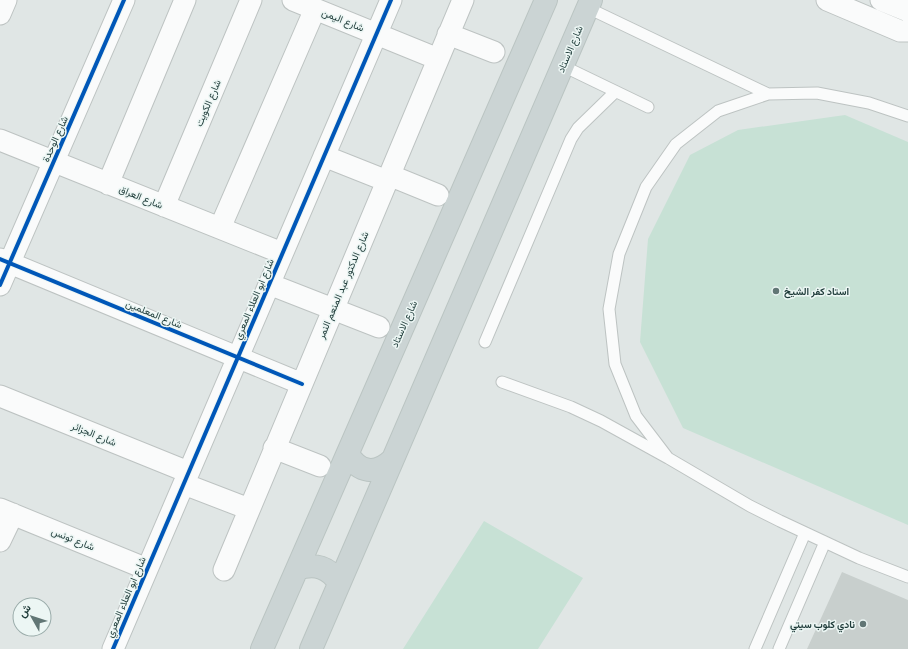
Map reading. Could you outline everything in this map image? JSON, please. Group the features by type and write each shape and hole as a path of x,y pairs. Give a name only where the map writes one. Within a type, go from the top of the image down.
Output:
{"main road":[{"name":"شارع الاستاد","path":"262,649 546,0"},
{"name":"شارع الاستاد","path":"311,649 590,4"},
{"path":"348,454 352,461 359,467 368,470 381,468 392,460"},
{"path":"297,569 309,566 321,567 329,571 339,583"}],"street":[{"path":"0,14 6,0"},
{"name":"شارع الوحدة","path":"0,285 5,261 54,162 124,0"},
{"path":"108,184 185,0"},
{"name":"شارع الكويت","path":"164,206 251,0"},
{"name":"شارع اليمن","path":"293,0 438,59"},
{"name":"شارع ابو العلاء المعري","path":"113,649 391,0"},
{"name":"شارع الدكتور عبد المنعم النمر","path":"224,570 463,0"},
{"path":"828,0 900,31 908,31"},
{"path":"881,0 908,12"},
{"path":"220,228 315,9"},
{"path":"448,34 494,52"},
{"name":"شارع العراق","path":"0,140 282,253"},
{"path":"324,156 438,194"},
{"name":"شارع المعلمين","path":"5,261 302,384"},
{"path":"269,284 379,327"},
{"name":"شارع الجزائر","path":"0,396 186,478 249,509"},
{"path":"274,448 320,466"},
{"path":"0,541 6,512"},
{"name":"شارع تونس","path":"6,512 147,569"}],"lane":[{"path":"590,4 768,94"},
{"path":"563,66 648,107"},
{"path":"485,342 571,139 578,128 615,92"},
{"path":"668,458 636,416 615,364 609,309 619,254 646,187 676,144 718,111 768,94 817,93 869,103 908,116"},
{"path":"502,382 572,407 601,421 668,458 750,506 859,558 908,577"},
{"path":"755,649 806,533"},
{"path":"779,649 825,542"}],"green space":[{"name":"استاد كفر الشيخ","path":"845,115 908,142 908,525 683,428 640,342 648,239 690,155 738,130"},
{"path":"484,521 583,578 538,649 403,649"}],"building":[{"name":"نادي كلوب سيتي","path":"842,572 908,600 908,649 807,649"}],"cycle path":[{"path":"0,285 124,0"},
{"path":"113,649 391,0"},
{"path":"0,259 302,384"}],"place":[{"name":"استاد كفر الشيخ","path":"776,291"},
{"name":"نادي كلوب سيتي","path":"863,624"}]}
